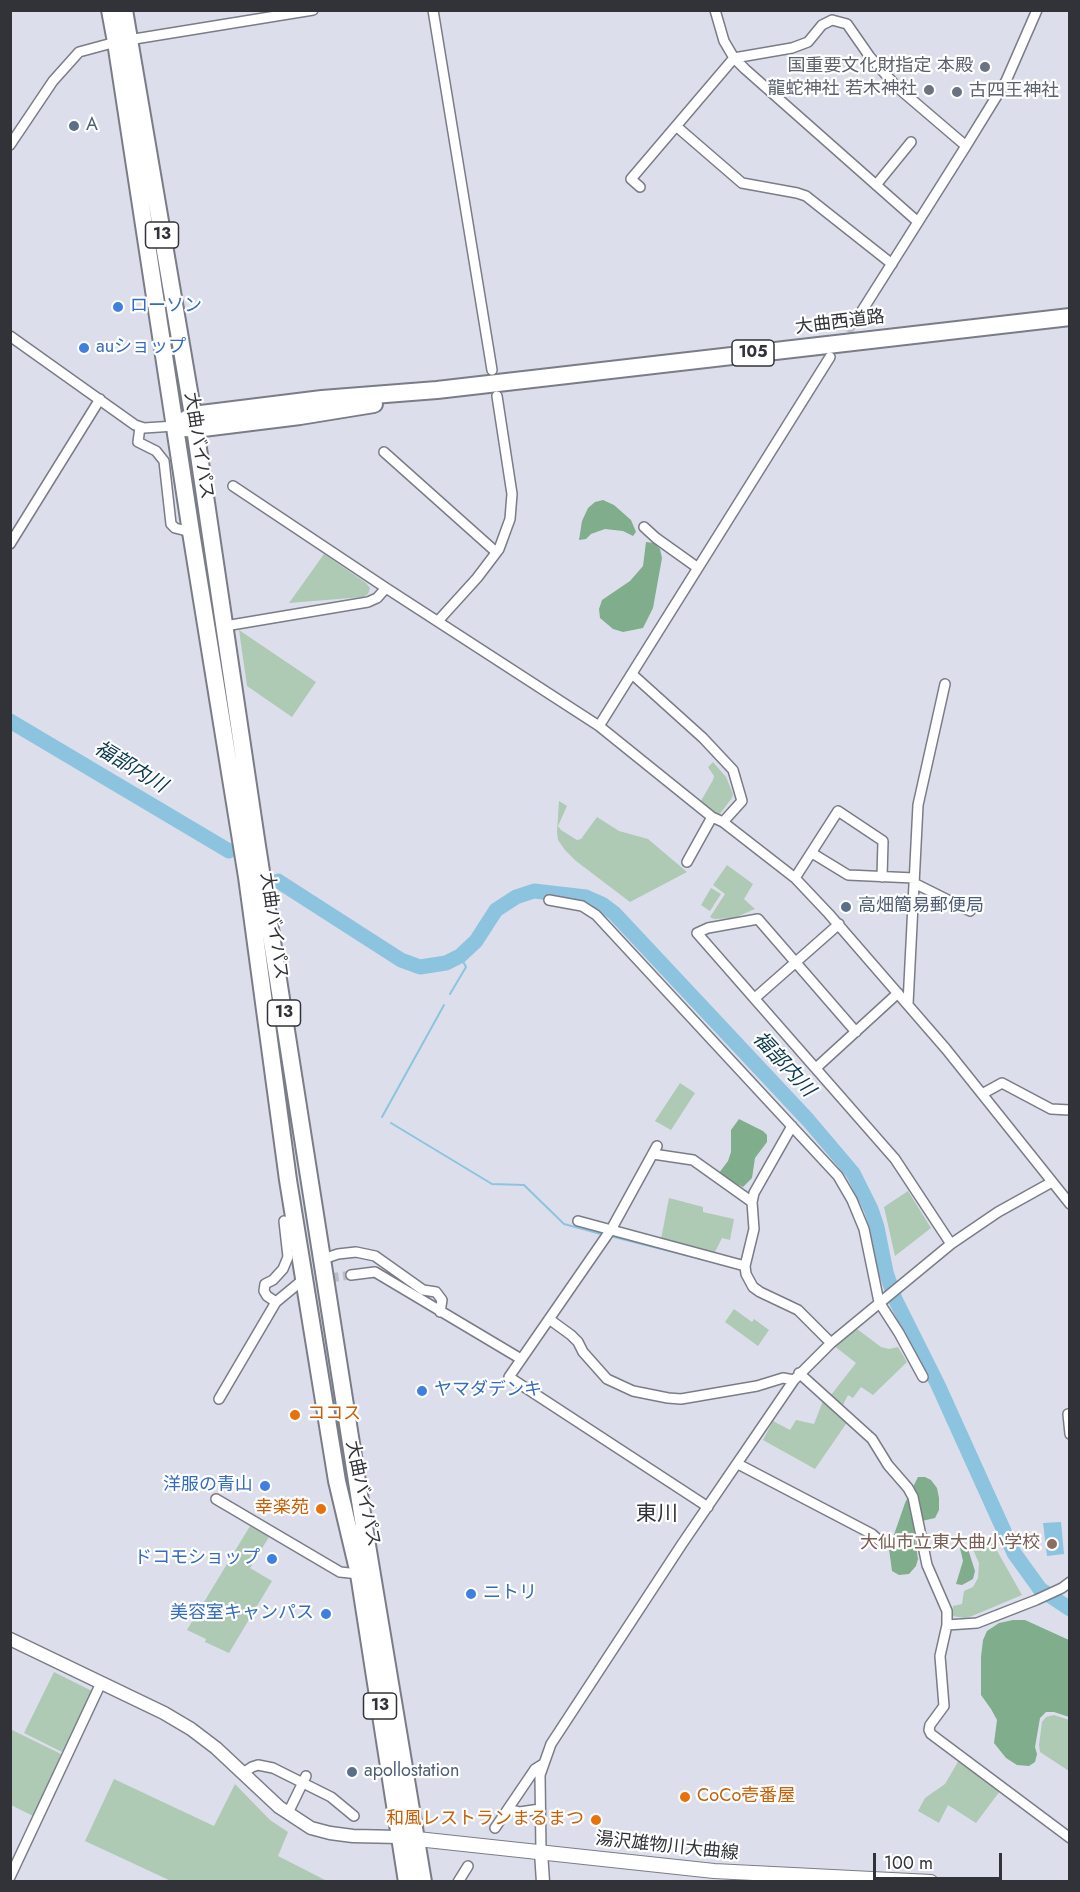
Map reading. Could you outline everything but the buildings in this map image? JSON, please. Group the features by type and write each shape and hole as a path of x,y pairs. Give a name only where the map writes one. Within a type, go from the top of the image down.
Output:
{"highway":[{"name":"大曲バイパス","path":"110,10 123,41 194,422 257,846 368,1545 408,1838 408,1881"},
{"name":"大曲バイパス","path":"124,10 123,41 175,426 247,877 296,1226 337,1480 359,1574 408,1838 423,1881"},
{"name":"大曲西道路","path":"175,426 194,422 300,416 436,390 1070,317"}],"main road":[{"name":"湯沢雄物川大曲線","path":"408,1838 714,1871 931,1881"}],"street":[{"path":"10,145 53,81 79,52 123,41 313,10"},
{"path":"433,10 492,370"},
{"path":"716,10 724,41 734,58 918,222"},
{"path":"860,314 1006,81 1036,10"},
{"path":"640,187 630,179 734,58 792,48 812,39 827,22 843,22 850,28 870,57 897,87 966,146"},
{"path":"676,126 742,183 806,196 892,264"},
{"path":"876,185 911,142"},
{"path":"10,336 124,418 140,427 175,426"},
{"path":"598,726 830,357"},
{"path":"438,621 477,578 496,552 505,536 510,519 512,494 497,396"},
{"path":"10,544 100,399"},
{"path":"140,427 138,442 156,452 164,461 171,524 175,528 191,532"},
{"path":"384,452 496,552"},
{"path":"233,486 598,726 712,817 723,822 795,878 908,1004 1070,1203"},
{"path":"644,527 698,568"},
{"path":"225,626 368,602 377,598 386,588"},
{"path":"632,674 703,738 733,770 742,801 723,822"},
{"path":"908,1004 918,805 945,684"},
{"path":"795,878 838,811 881,838 883,841 882,877"},
{"path":"687,862 712,817"},
{"path":"812,853 848,875 914,880 970,911"},
{"path":"549,900 582,906 596,915 838,1176 852,1200 869,1245 882,1300 923,1377"},
{"path":"856,1032 758,920 708,927 697,933 895,1159 951,1244"},
{"path":"755,999 838,924"},
{"path":"816,1068 898,993"},
{"path":"982,1094 1002,1083 1051,1109 1070,1110"},
{"path":"792,1126 754,1193 752,1202 754,1229 745,1266 746,1274 753,1287 798,1310 831,1344"},
{"path":"708,1507 509,1377 611,1230 655,1150 693,1160 752,1202"},
{"path":"543,1881 540,1775 551,1744 797,1376 882,1300 951,1244 998,1212 1052,1182"},
{"path":"276,1302 267,1296 264,1291 265,1284 273,1280 283,1269 288,1257 284,1221 296,1226"},
{"path":"578,1221 745,1266"},
{"path":"323,1259 356,1252 375,1256 423,1290 436,1292 442,1300 440,1312"},
{"path":"351,1275 375,1272 521,1359"},
{"path":"219,1399 276,1302 299,1282"},
{"path":"549,1319 571,1335 607,1379 616,1384 644,1393 681,1399 757,1386 797,1376 872,1439 888,1465 913,1497 927,1565 947,1611 947,1625 940,1656 944,1706 930,1725 931,1734 1070,1838"},
{"path":"1070,1414 1068,1414 1070,1434"},
{"path":"738,1464 872,1534 883,1544"},
{"path":"216,1499 340,1572 359,1574"},
{"path":"947,1625 977,1623 1036,1600 1066,1585"},
{"path":"10,1639 164,1713 191,1729 216,1748 288,1813 311,1828 353,1836 408,1838"},
{"path":"10,1877 101,1683"},
{"path":"495,1828 535,1769 543,1764"},
{"path":"243,1773 252,1767 265,1766 304,1779 354,1816"},
{"path":"288,1813 304,1779"},
{"path":"508,1809 520,1812 540,1809"},
{"path":"458,1881 468,1866"}],"green space":[{"path":"603,500 614,505 631,520 636,532 633,536 623,531 605,529 591,534 586,539 579,540 582,521 588,508 595,502"},
{"path":"646,542 654,543 660,549 662,558 653,608 643,628 623,632 613,629 600,618 599,609 602,600 630,581 643,566"},
{"path":"324,554 366,583 370,588 368,594 363,597 289,603"},
{"path":"239,630 316,682 292,717 247,686"},
{"path":"713,762 726,777 733,794 719,815 701,801 713,780 714,776 708,767"},
{"path":"559,801 567,806 558,826 577,840 581,839 597,817 619,831 648,839 687,872 630,902 565,850 558,840 557,832"},
{"path":"727,865 753,884 744,899 755,909 734,918 714,919 710,917 725,894 713,885"},
{"path":"711,888 721,894 710,911 701,905"},
{"path":"680,1083 695,1093 671,1130 655,1121"},
{"path":"739,1119 767,1135 767,1142 755,1158 752,1178 743,1187 719,1173 728,1161 731,1152 731,1130"},
{"path":"908,1191 931,1228 895,1256 884,1207"},
{"path":"669,1198 703,1207 703,1212 734,1219 730,1240 722,1238 714,1254 661,1239"},
{"path":"734,1309 752,1322 754,1319 769,1330 758,1346 725,1322"},
{"path":"857,1329 881,1347 889,1349 898,1347 907,1362 873,1395 861,1387 853,1398 848,1395 843,1405 831,1395 856,1363 833,1345"},
{"path":"823,1401 848,1421 815,1469 763,1440 773,1421 790,1430 796,1420 814,1424"},
{"path":"918,1477 931,1480 937,1488 939,1510 935,1518 922,1521 914,1533 918,1559 916,1566 909,1574 899,1575 892,1571 889,1549 905,1503"},
{"path":"250,1526 269,1537 250,1568 272,1581 229,1653 205,1642 206,1639 187,1630"},
{"path":"991,1540 1022,1595 972,1616 965,1618 952,1616 953,1606 962,1604 964,1591 973,1587 978,1578 979,1563 970,1543"},
{"path":"962,1545 968,1549 975,1571 973,1579 962,1585 956,1584 963,1561 960,1548"},
{"path":"1025,1620 1069,1640 1069,1717 1046,1712 1040,1718 1035,1747 1037,1754 1035,1762 1029,1766 1017,1765 1006,1758 994,1743 997,1720 981,1695 983,1640 987,1631 999,1623"},
{"path":"54,1672 92,1691 62,1752 24,1733"},
{"path":"1054,1715 1069,1720 1069,1771 1040,1752 1042,1722 1046,1717"},
{"path":"10,1729 61,1754 33,1816 11,1805"},
{"path":"959,1760 1000,1791 976,1823 948,1805 939,1823 918,1811 925,1798 945,1784"},
{"path":"114,1779 214,1826 235,1784 270,1820 288,1832 278,1856 327,1881 171,1881 85,1841"}],"water":[{"path":"1061,1522 1064,1554 1047,1556 1043,1523"}],"waterway":[{"name":"福部内川","path":"10,721 229,851"},
{"name":"福部内川","path":"278,881 401,960 420,967 446,963 460,956 476,941 496,910 516,897 534,891 586,897 602,904 614,913 808,1120 853,1173 871,1209 895,1299 938,1385 1014,1553 1040,1589 1070,1609"},
{"path":"450,994 466,967 460,956"},
{"path":"382,1117 444,1005"},
{"path":"391,1123 492,1184 524,1185 564,1224 601,1234"},
{"path":"614,1237 729,1266"}],"tunnel":[{"path":"840,343 860,314"},
{"path":"303,1282 351,1275"}],"place":[{"name":"国重要文化財指定 本殿","path":"985,67"},
{"name":"龍蛇神社 若木神社","path":"929,90"},
{"name":"古四王神社","path":"957,92"},
{"name":"A","path":"74,126"},
{"name":"ローソン","path":"118,307"},
{"name":"auショップ","path":"84,348"},
{"name":"高畑簡易郵便局","path":"846,907"},
{"name":"ヤマダデンキ","path":"422,1391"},
{"name":"ココス","path":"295,1415"},
{"name":"洋服の青山","path":"265,1486"},
{"name":"幸楽苑","path":"321,1509"},
{"name":"大仙市立東大曲小学校","path":"1052,1544"},
{"name":"ドコモショップ","path":"272,1559"},
{"name":"ニトリ","path":"471,1594"},
{"name":"美容室キャンパス","path":"326,1614"},
{"name":"apollostation","path":"352,1772"},
{"name":"CoCo壱番屋","path":"685,1797"},
{"name":"和風レストランまるまつ","path":"596,1820"}],"district":[{"name":"東川","path":"657,1515"}]}
